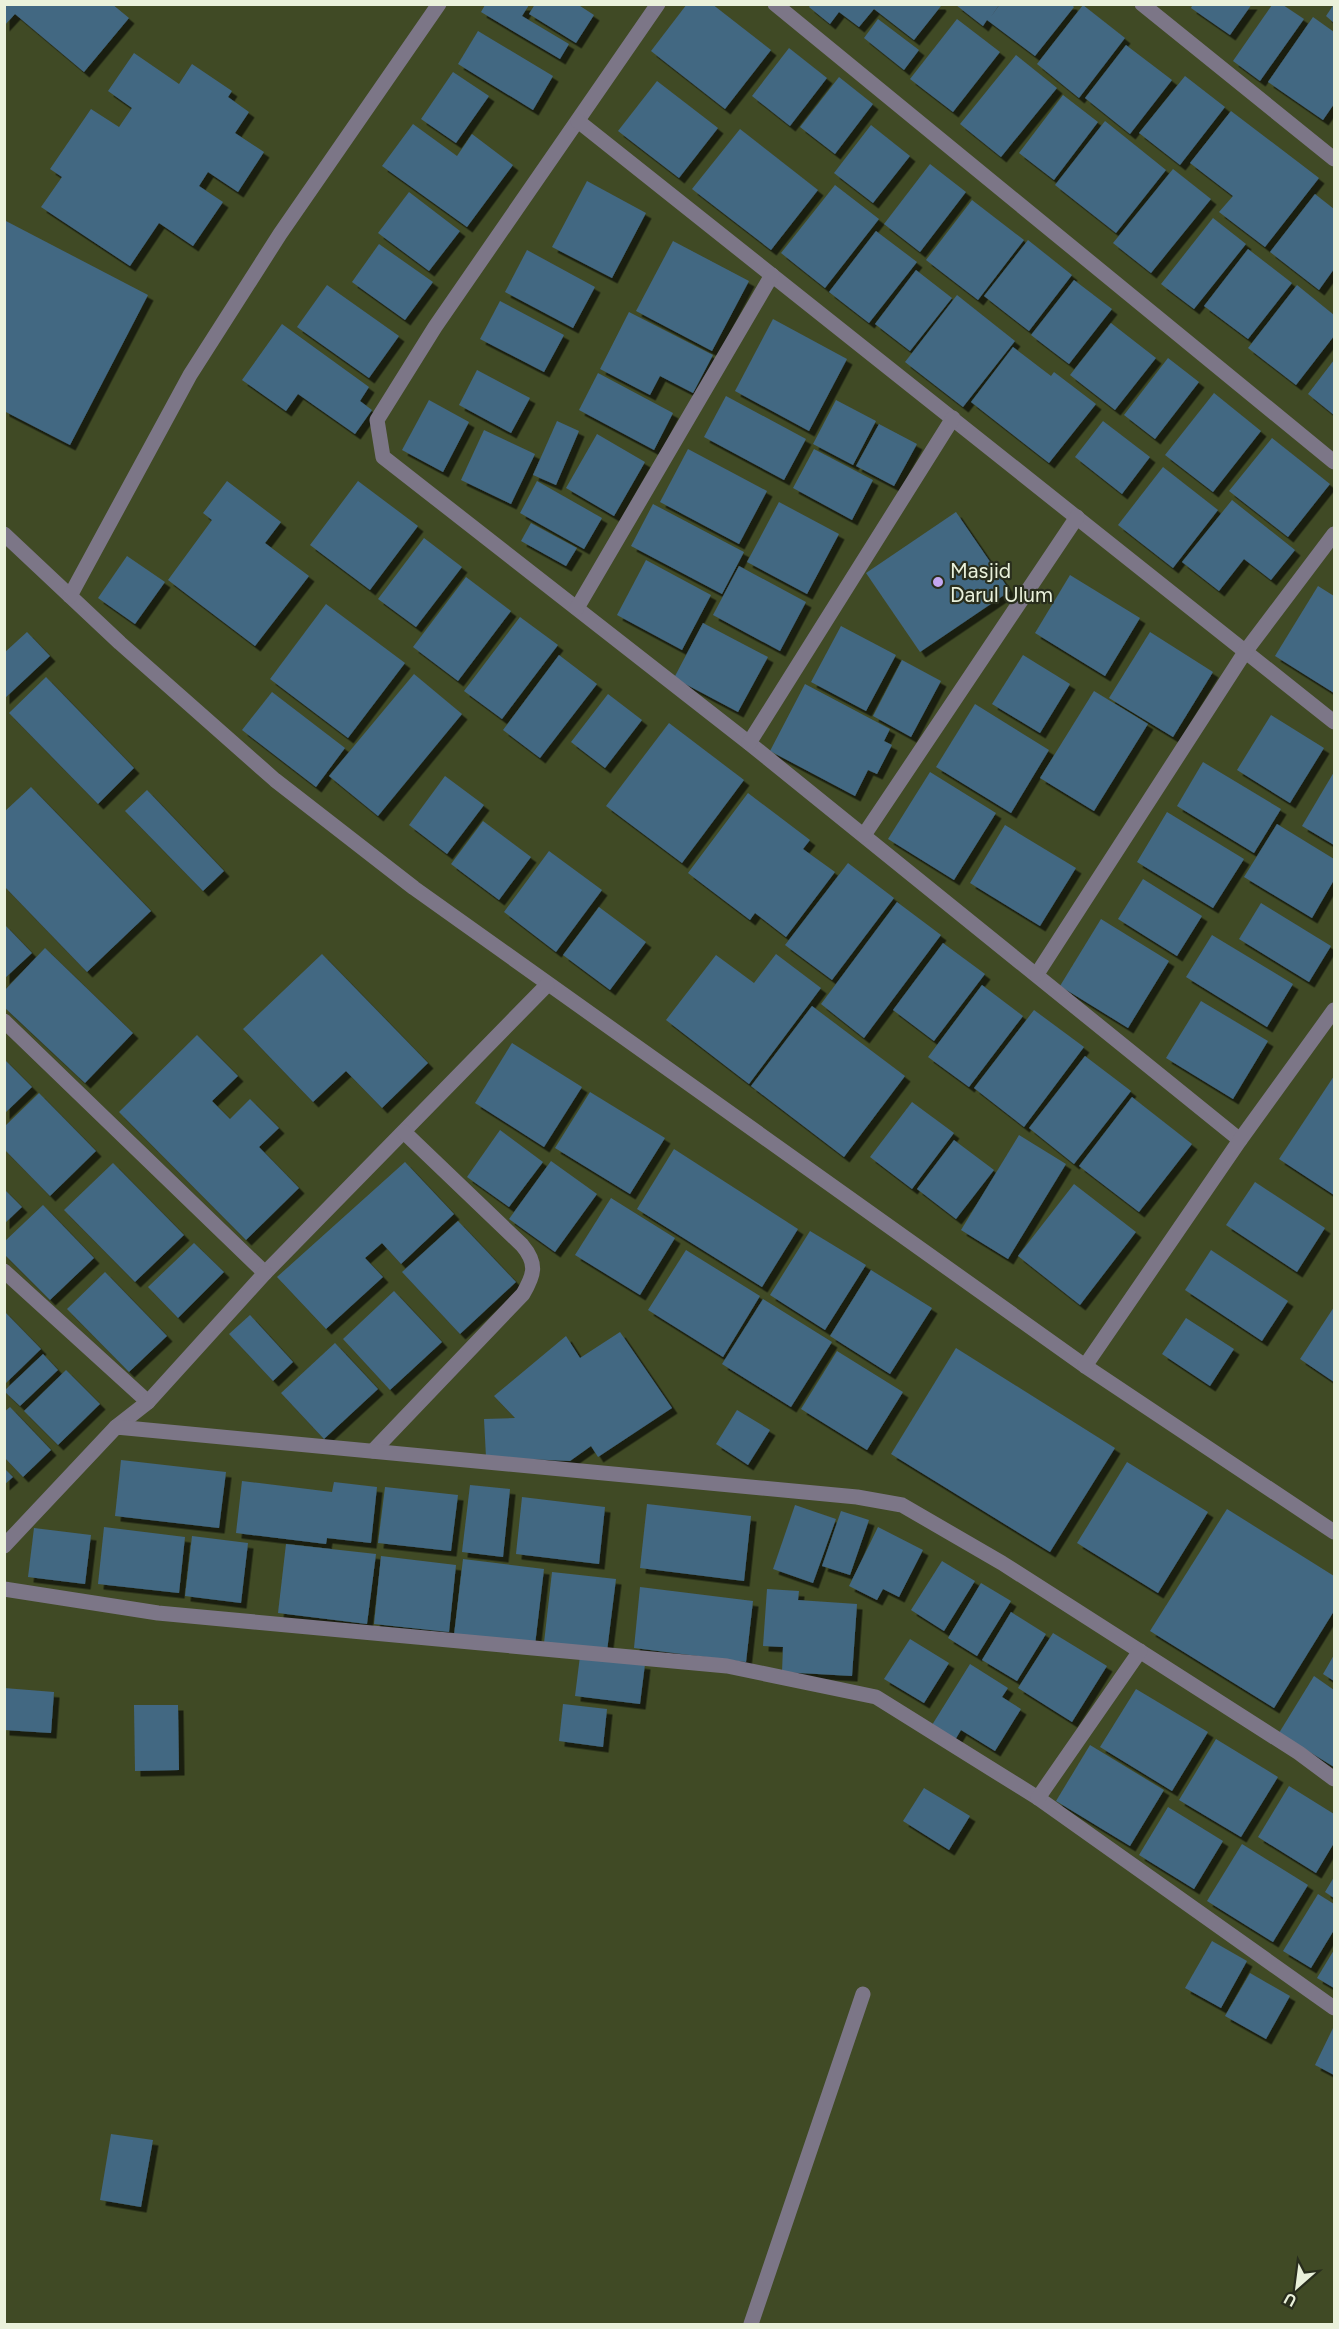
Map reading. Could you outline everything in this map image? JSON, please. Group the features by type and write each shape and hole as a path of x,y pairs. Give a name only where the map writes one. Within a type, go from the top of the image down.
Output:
{"street":[{"path":"70,596 190,375 280,234 439,4"},
{"path":"658,4 435,327 377,420 383,457 749,743 1240,1140"},
{"path":"775,4 1335,462"},
{"path":"1142,4 1335,159"},
{"path":"578,121 1335,722"},
{"path":"577,608 772,275"},
{"path":"749,743 953,418"},
{"path":"864,835 1077,517"},
{"path":"4,534 275,780 414,888 547,985 1085,1366 1335,1532"},
{"path":"1037,974 1245,652 1335,534"},
{"path":"4,1546 116,1427 148,1402 265,1273 547,985"},
{"path":"1085,1366 1240,1140 1335,1010"},
{"path":"4,1021 265,1273"},
{"path":"373,1451 523,1294 533,1275 530,1255 522,1245 404,1132"},
{"path":"5,1273 148,1402"},
{"path":"116,1427 857,1497 902,1505 1002,1563 1335,1779"},
{"path":"4,1589 158,1613 727,1666 876,1697 1038,1798 1335,2008"},
{"path":"1038,1798 1140,1651"},
{"path":"751,2325 863,1994"}],"building":[{"path":"4,4 112,4 129,18 84,72 15,14 4,26"},
{"path":"535,4 577,4 594,15 576,43 529,14"},
{"path":"687,4 712,4 771,50 725,109 651,51"},
{"path":"811,4 940,4 941,6 914,40 874,9 859,27 839,12 830,24 809,7"},
{"path":"1000,4 1071,4 1074,7 1035,56 987,20 983,26 956,5 999,5 990,18"},
{"path":"1193,4 1252,4 1230,35 1191,8"},
{"path":"1334,4 1334,23 1326,16"},
{"path":"485,5 529,5 522,16 569,44 560,59 481,12"},
{"path":"1083,5 1125,38 1079,98 1037,64"},
{"path":"1272,5 1283,5 1304,19 1260,81 1233,61"},
{"path":"1313,17 1334,32 1334,104 1323,120 1268,82"},
{"path":"878,19 919,50 904,70 864,38"},
{"path":"957,19 1000,52 953,112 910,79"},
{"path":"478,31 553,76 533,110 458,64"},
{"path":"1126,45 1172,80 1130,134 1085,98"},
{"path":"789,48 827,78 790,126 752,96"},
{"path":"134,53 179,84 192,64 232,91 228,97 249,112 235,133 264,152 238,192 208,172 199,186 223,202 193,246 159,223 130,266 41,207 62,177 50,169 91,109 119,127 132,108 108,91"},
{"path":"1016,55 1057,88 1001,157 960,124"},
{"path":"453,72 489,96 456,143 421,119"},
{"path":"1185,76 1225,107 1180,165 1139,133"},
{"path":"839,77 873,104 835,154 800,127"},
{"path":"657,81 718,128 679,178 618,131"},
{"path":"1063,95 1098,122 1054,180 1019,153"},
{"path":"1231,111 1319,178 1265,247 1219,212 1233,196 1190,163"},
{"path":"1105,121 1166,170 1116,233 1055,185"},
{"path":"413,124 457,156 472,134 513,165 467,227 382,166"},
{"path":"871,125 910,156 873,203 834,173"},
{"path":"740,129 818,190 771,250 692,189"},
{"path":"930,164 966,192 920,252 884,224"},
{"path":"1173,169 1211,199 1151,273 1113,243"},
{"path":"587,181 646,213 612,278 552,247"},
{"path":"835,185 879,219 825,288 781,253"},
{"path":"409,192 460,231 429,271 378,233"},
{"path":"1315,194 1334,209 1334,269 1319,290 1270,252"},
{"path":"972,200 1024,240 978,300 926,260"},
{"path":"1213,218 1246,244 1194,309 1161,284"},
{"path":"4,220 148,295 70,445 4,411"},
{"path":"876,231 917,262 869,323 829,292"},
{"path":"1028,240 1072,275 1029,331 984,296"},
{"path":"673,241 749,281 712,351 636,311"},
{"path":"379,244 433,282 405,320 352,282"},
{"path":"1248,249 1292,283 1248,339 1204,306"},
{"path":"527,250 595,287 573,328 505,292"},
{"path":"916,270 952,298 910,351 875,324"},
{"path":"1074,280 1112,309 1069,364 1031,335"},
{"path":"327,285 399,336 369,378 297,327"},
{"path":"1297,285 1334,315 1334,336 1296,385 1248,348"},
{"path":"957,295 1015,341 963,407 905,362"},
{"path":"500,301 564,335 544,372 480,339"},
{"path":"629,312 713,355 693,393 660,376 650,395 600,369"},
{"path":"773,319 847,359 809,431 735,391"},
{"path":"1111,323 1156,358 1115,410 1070,375"},
{"path":"282,324 369,387 360,401 372,410 355,434 298,394 286,411 242,380"},
{"path":"1013,347 1051,376 1054,372 1096,404 1049,463 971,402"},
{"path":"1168,358 1199,382 1155,439 1124,415"},
{"path":"1334,360 1334,415 1308,394"},
{"path":"477,370 530,398 511,433 459,405"},
{"path":"598,373 673,413 654,450 579,410"},
{"path":"1214,393 1261,431 1213,492 1165,455"},
{"path":"726,396 806,439 784,480 704,437"},
{"path":"429,400 469,422 443,472 402,450"},
{"path":"836,400 876,421 853,465 813,444"},
{"path":"557,421 579,431 556,485 533,475"},
{"path":"1103,421 1150,457 1122,494 1075,457"},
{"path":"879,424 917,444 894,486 856,466"},
{"path":"484,430 535,454 511,504 461,480"},
{"path":"597,434 645,462 614,516 566,488"},
{"path":"1272,438 1330,484 1288,537 1229,491"},
{"path":"688,449 767,491 739,544 660,502"},
{"path":"814,449 873,480 852,520 793,488"},
{"path":"1163,467 1218,510 1173,568 1118,525"},
{"path":"227,481 281,522 265,543 309,576 255,646 168,580 212,520 203,513"},
{"path":"358,481 418,526 370,590 310,545"},
{"path":"537,481 602,518 584,549 520,513"},
{"path":"1232,500 1295,550 1271,580 1244,559 1219,591 1182,562"},
{"path":"779,502 839,534 807,594 747,562"},
{"path":"653,504 744,552 722,594 631,546"},
{"name":"Masjid Darul Ulum","path":"956,512 1010,591 920,652 866,573"},
{"path":"531,523 577,548 566,566 521,541"},
{"path":"424,538 462,567 416,627 378,599"},
{"path":"127,556 165,582 135,624 98,598"},
{"path":"646,560 711,595 682,650 617,615"},
{"path":"739,566 806,602 780,651 713,615"},
{"path":"1070,575 1140,618 1105,676 1035,633"},
{"path":"466,577 511,611 458,681 413,647"},
{"path":"1318,586 1334,596 1334,693 1275,656"},
{"path":"326,604 405,663 348,738 270,679"},
{"path":"520,617 558,645 502,719 464,691"},
{"path":"703,623 768,657 738,712 674,678"},
{"path":"841,626 896,655 866,711 811,682"},
{"path":"27,632 50,656 4,699 4,653"},
{"path":"1150,632 1213,672 1173,737 1109,698"},
{"path":"559,655 597,684 540,758 503,730"},
{"path":"1023,655 1070,684 1040,733 992,704"},
{"path":"902,660 941,681 911,737 873,716"},
{"path":"414,674 462,714 378,816 329,776"},
{"path":"46,677 134,768 98,804 9,713"},
{"path":"805,684 890,729 884,741 892,745 877,774 868,770 855,796 770,751"},
{"path":"1094,691 1148,724 1094,811 1040,778"},
{"path":"272,692 345,748 316,787 242,730"},
{"path":"608,694 642,720 605,768 571,742"},
{"path":"975,704 1049,750 1011,813 936,767"},
{"path":"1271,715 1324,748 1290,803 1237,770"},
{"path":"669,723 744,780 682,863 606,806"},
{"path":"1203,762 1281,809 1254,853 1177,806"},
{"path":"930,772 996,813 954,880 888,839"},
{"path":"1334,772 1334,845 1302,826"},
{"path":"445,776 484,805 447,854 409,825"},
{"path":"31,787 151,911 87,972 4,886 4,812"},
{"path":"147,790 224,871 203,891 125,811"},
{"path":"748,793 810,840 803,849 835,872 786,937 755,913 750,920 688,873"},
{"path":"1167,812 1244,859 1213,908 1137,862"},
{"path":"483,821 531,857 499,900 451,864"},
{"path":"1277,824 1334,859 1334,880 1312,918 1244,877"},
{"path":"1005,825 1076,868 1040,926 970,883"},
{"path":"549,851 602,890 556,952 504,912"},
{"path":"848,863 894,898 832,980 785,945"},
{"path":"1143,879 1202,916 1177,956 1118,919"},
{"path":"897,902 941,935 864,1038 821,1004"},
{"path":"1261,903 1331,946 1309,982 1239,939"},
{"path":"599,907 646,942 610,990 563,955"},
{"path":"1101,919 1169,961 1128,1028 1060,986"},
{"path":"4,924 32,953 4,979"},
{"path":"1212,935 1293,984 1267,1027 1186,977"},
{"path":"943,943 985,974 934,1041 893,1010"},
{"path":"45,948 133,1033 85,1083 4,1007 4,991"},
{"path":"322,954 428,1063 382,1108 346,1071 313,1102 243,1029"},
{"path":"776,954 821,988 749,1084 666,1020 716,955 754,983"},
{"path":"982,985 1023,1016 969,1087 928,1057"},
{"path":"1201,1001 1268,1041 1233,1099 1166,1058"},
{"path":"812,1006 905,1076 844,1157 751,1086"},
{"path":"1034,1010 1084,1047 1024,1127 974,1088"},
{"path":"197,1035 238,1076 212,1101 230,1119 250,1099 279,1128 259,1147 299,1188 246,1240 119,1112"},
{"path":"512,1043 582,1087 544,1147 475,1103"},
{"path":"1085,1056 1131,1091 1074,1164 1029,1128"},
{"path":"4,1059 32,1087 4,1114"},
{"path":"1334,1076 1334,1195 1279,1159"},
{"path":"590,1092 665,1138 630,1194 555,1148"},
{"path":"39,1093 96,1151 50,1196 4,1149 4,1127"},
{"path":"1132,1097 1192,1144 1139,1212 1079,1166"},
{"path":"912,1102 954,1133 912,1189 870,1157"},
{"path":"500,1130 543,1162 509,1207 467,1177"},
{"path":"1019,1135 1066,1164 1008,1259 961,1230"},
{"path":"954,1140 994,1170 956,1219 917,1189"},
{"path":"674,1149 798,1229 762,1287 637,1209"},
{"path":"551,1161 597,1194 555,1252 509,1219"},
{"path":"405,1162 454,1214 401,1264 382,1243 365,1258 383,1277 326,1329 277,1277"},
{"path":"113,1163 184,1235 135,1282 64,1210"},
{"path":"1255,1182 1325,1228 1297,1272 1226,1225"},
{"path":"1074,1184 1136,1232 1080,1305 1018,1256"},
{"path":"4,1189 22,1207 4,1224"},
{"path":"611,1198 675,1238 640,1295 575,1255"},
{"path":"43,1205 94,1258 50,1300 4,1254 4,1242"},
{"path":"458,1221 516,1282 460,1334 402,1272"},
{"path":"810,1231 866,1265 825,1330 770,1295"},
{"path":"194,1243 224,1272 178,1318 148,1287"},
{"path":"686,1250 760,1296 723,1357 648,1310"},
{"path":"1211,1250 1288,1301 1262,1341 1185,1290"},
{"path":"871,1270 932,1308 890,1374 830,1336"},
{"path":"105,1272 167,1336 129,1372 67,1309"},
{"path":"394,1291 442,1342 390,1390 343,1339"},
{"path":"763,1299 832,1342 791,1407 722,1364"},
{"path":"1334,1307 1334,1382 1300,1359"},
{"path":"4,1311 41,1349 4,1385"},
{"path":"250,1315 293,1362 273,1381 229,1334"},
{"path":"1186,1318 1234,1349 1210,1386 1162,1354"},
{"path":"620,1332 672,1408 598,1457 591,1446 570,1461 486,1457 484,1419 515,1418 494,1396 566,1336 580,1358"},
{"path":"335,1343 378,1389 324,1439 281,1393"},
{"path":"956,1348 1115,1448 1050,1552 891,1454"},
{"path":"837,1351 903,1392 867,1450 801,1409"},
{"path":"43,1354 58,1370 20,1406 4,1391"},
{"path":"66,1370 100,1404 58,1445 24,1411"},
{"path":"10,1407 51,1450 23,1477 4,1457 4,1412"},
{"path":"737,1410 770,1430 748,1465 716,1444"},
{"path":"121,1460 226,1472 219,1528 115,1516"},
{"path":"1127,1462 1208,1512 1158,1593 1077,1543"},
{"path":"4,1468 13,1477 4,1485"},
{"path":"242,1481 332,1492 334,1482 377,1487 371,1543 327,1538 326,1544 236,1533"},
{"path":"470,1485 510,1489 503,1557 462,1552"},
{"path":"385,1487 458,1495 451,1551 378,1543"},
{"path":"522,1497 605,1507 599,1564 516,1554"},
{"path":"647,1504 751,1516 744,1581 640,1568"},
{"path":"795,1505 836,1519 813,1583 773,1569"},
{"path":"1227,1509 1334,1576 1334,1611 1274,1708 1150,1631"},
{"path":"841,1511 869,1520 850,1575 822,1566"},
{"path":"104,1527 185,1537 179,1593 98,1584"},
{"path":"878,1527 923,1550 899,1597 883,1589 877,1600 849,1586"},
{"path":"34,1528 91,1535 85,1584 28,1577"},
{"path":"192,1536 248,1543 241,1603 185,1596"},
{"path":"286,1544 376,1554 367,1624 278,1613"},
{"path":"381,1556 456,1565 449,1632 374,1624"},
{"path":"463,1559 544,1569 535,1645 454,1635"},
{"path":"942,1561 975,1581 944,1631 911,1610"},
{"path":"552,1572 616,1579 607,1651 544,1643"},
{"path":"981,1583 1011,1601 977,1656 948,1638"},
{"path":"640,1587 753,1601 746,1662 634,1648"},
{"path":"767,1589 799,1591 798,1600 857,1604 852,1676 782,1672 783,1647 763,1646"},
{"path":"1011,1612 1046,1634 1017,1681 982,1660"},
{"path":"1053,1633 1107,1666 1072,1722 1018,1688"},
{"path":"910,1639 949,1663 924,1703 884,1679"},
{"path":"1334,1655 1334,1681 1323,1674"},
{"path":"580,1656 645,1664 640,1704 575,1696"},
{"path":"970,1664 1008,1688 1002,1697 1021,1709 995,1751 961,1730 955,1740 932,1725"},
{"path":"1314,1676 1334,1690 1334,1767 1279,1733"},
{"path":"4,1688 54,1692 51,1733 4,1730"},
{"path":"1136,1689 1208,1732 1172,1791 1100,1747"},
{"path":"563,1704 607,1709 603,1747 559,1741"},
{"path":"134,1705 178,1705 179,1770 135,1771"},
{"path":"1216,1739 1278,1777 1241,1837 1179,1800"},
{"path":"1090,1745 1164,1790 1130,1846 1056,1801"},
{"path":"1289,1786 1334,1814 1334,1843 1316,1873 1258,1837"},
{"path":"924,1788 970,1816 949,1850 903,1821"},
{"path":"1168,1807 1223,1841 1194,1889 1139,1855"},
{"path":"1242,1844 1308,1885 1273,1942 1207,1901"},
{"path":"1334,1877 1334,1898 1325,1892"},
{"path":"1318,1894 1334,1904 1334,1930 1311,1968 1283,1951"},
{"path":"1212,1941 1247,1961 1221,2008 1185,1988"},
{"path":"1334,1950 1334,1988 1317,1978"},
{"path":"1250,1973 1290,1996 1266,2039 1225,2016"},
{"path":"1334,2026 1334,2075 1315,2065"},
{"path":"111,2134 153,2140 141,2207 100,2200"}],"place":[{"name":"Masjid Darul Ulum","path":"938,582"}]}
